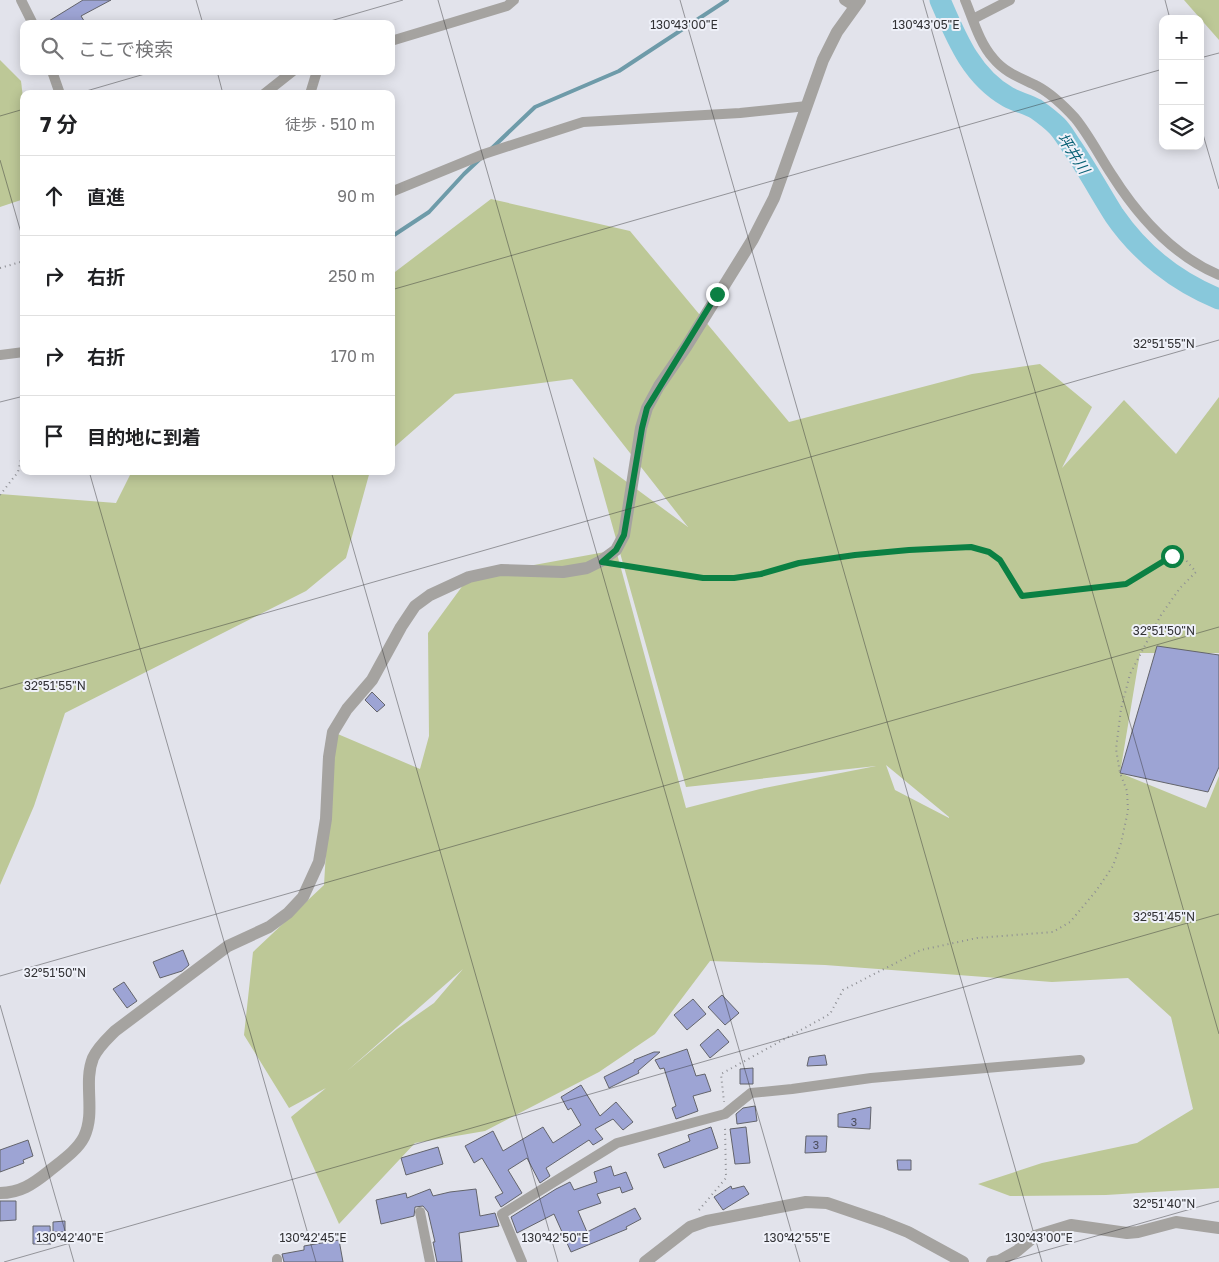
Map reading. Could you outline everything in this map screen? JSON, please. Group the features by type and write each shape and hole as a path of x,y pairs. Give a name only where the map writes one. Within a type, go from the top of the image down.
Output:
{"street":[{"path":"21,0 30,20"},
{"path":"395,39 506,6 514,0"},
{"path":"965,0 983,44 993,59 1011,74 1038,87 1058,100 1076,120 1114,178 1153,228 1178,250 1207,270 1219,275"},
{"path":"973,18 1010,0"},
{"path":"0,1193 12,1193 31,1185 62,1160 84,1138 90,1114 89,1081 93,1058 103,1042 228,946 276,922 288,913 302,897 319,862 326,819 329,757 333,732 347,709 372,680 401,627 415,606 430,595 470,577 502,570 563,572 587,568 602,562 616,550 624,535 647,408 659,386 686,347 753,239 774,198 823,60 853,2"},
{"path":"53,75 59,90"},
{"path":"269,90 288,75"},
{"path":"311,90 316,75"},
{"path":"395,190 484,154 583,122 740,113 807,106"},
{"path":"0,355 20,352"},
{"path":"522,1262 502,1214 617,1143 725,1114 751,1092 792,1089 871,1078 1080,1060"},
{"path":"645,1262 690,1228 707,1221 806,1202 827,1203 883,1222 908,1232 963,1262"},
{"path":"420,1212 430,1262"},
{"path":"992,1262 999,1261 1017,1251 1035,1236 1070,1225 1127,1233 1176,1222 1219,1228"}],"path":[{"path":"0,268 20,262"},
{"path":"0,495 18,472 20,463"},
{"path":"602,562 703,578 734,578 761,574 799,563 855,555 971,547 989,552 1000,560 1022,596 1126,584 1172,556 1184,558 1196,572 1180,588 1161,614 1130,674 1121,709 1116,749 1120,773 1127,791 1128,811 1121,843 1113,866 1096,891 1070,922 1053,932 977,938 921,950 843,990 830,1014 721,1074 725,1114 726,1178 694,1216"}],"green space":[{"path":"1184,0 1219,0 1219,40 1204,23 1204,15 1197,15"},
{"path":"0,60 21,81 22,90 20,90 20,200 0,207"},
{"path":"491,199 630,231 789,422 972,374 1040,364 1092,407 1062,468 1124,400 1176,454 1219,397 1219,653 1140,653 1120,773 1206,808 1219,776 1219,1188 1106,1195 1010,1196 978,1184 1042,1163 1137,1143 1193,1109 1171,1017 1128,978 1052,982 825,965 710,961 655,1034 599,1072 485,1131 415,1143 339,1224 291,1117 326,1088 289,1108 244,1035 253,952 324,885 333,732 420,769 429,736 428,633 469,577 616,550 686,808 760,789 876,766 686,787 593,457 688,527 572,379 455,394 395,446 395,272","holes":["886,765 949,817 895,790","463,969 434,1003 397,1029 347,1071"]},
{"path":"130,475 369,475 346,558 306,591 65,713 34,806 0,885 0,494 116,503"}],"building":[{"path":"83,0 111,0 81,16 84,20 50,20"},
{"path":"1157,646 1219,655 1219,767 1208,792 1120,773"},
{"path":"372,692 385,705 377,712 365,700"},
{"path":"183,950 189,965 182,971 160,978 153,962"},
{"path":"124,982 137,1001 127,1008 113,989"},
{"path":"722,995 739,1013 725,1025 708,1007"},
{"path":"693,999 706,1014 687,1030 674,1015"},
{"path":"718,1029 729,1042 710,1058 700,1045"},
{"path":"687,1049 696,1076 705,1074 711,1091 693,1096 698,1111 676,1119 672,1108 676,1106 664,1068 660,1069 655,1060"},
{"path":"654,1052 660,1052 638,1071 639,1073 609,1088 604,1077 634,1062 634,1060"},
{"path":"825,1055 827,1065 807,1066 809,1057"},
{"path":"753,1068 753,1084 740,1084 740,1069"},
{"path":"581,1085 600,1116 616,1102 633,1122 623,1130 613,1119 595,1129 603,1139 593,1145 589,1140 546,1168 550,1176 540,1183 527,1158 508,1170 522,1193 501,1207 495,1197 503,1193 482,1158 474,1163 465,1146 493,1131 503,1151 543,1127 553,1143 581,1125 571,1108 568,1110 561,1097"},
{"path":"755,1106 757,1121 737,1124 736,1114 743,1108"},
{"path":"871,1107 870,1129 838,1127 838,1114"},
{"path":"711,1127 718,1148 664,1168 658,1154 690,1141 688,1135"},
{"path":"746,1127 750,1163 735,1164 730,1129"},
{"path":"806,1136 827,1136 826,1152 805,1153"},
{"path":"28,1140 33,1156 23,1160 24,1163 0,1172 0,1150"},
{"path":"438,1147 443,1164 406,1175 401,1158"},
{"path":"897,1160 911,1160 911,1170 898,1170"},
{"path":"611,1166 614,1176 626,1172 633,1189 622,1193 620,1187 597,1194 601,1203 578,1211 587,1232 635,1208 641,1219 626,1227 627,1229 571,1252 554,1214 517,1233 511,1217 570,1182 574,1190 597,1182 594,1172"},
{"path":"731,1186 732,1189 744,1186 749,1194 723,1210 714,1197"},
{"path":"430,1189 433,1196 476,1189 480,1216 495,1213 499,1226 459,1233 462,1262 437,1262 433,1242 435,1242 428,1212 423,1206 415,1207 414,1216 381,1224 376,1200 406,1193 407,1198"},
{"path":"0,1201 16,1201 16,1220 0,1221"},
{"path":"65,1221 65,1232 53,1232 53,1222"},
{"path":"33,1226 50,1226 51,1244 33,1244"},
{"path":"339,1240 343,1262 284,1262 282,1254 304,1250 304,1246"}],"waterway":[{"path":"490,150 535,107 619,71 727,0"},
{"name":"坪井川","path":"940,0 952,28 974,67 995,88 1011,99 1036,109 1059,128 1082,161 1114,215 1135,242 1174,275 1219,299"},
{"path":"395,234 429,212 481,158"}],"route":[{"path":"717,294 647,408 624,535 616,550 602,562 703,578 734,578 761,574 799,563 855,555 971,547 989,552 1000,560 1022,596 1126,584 1172,556"}]}
